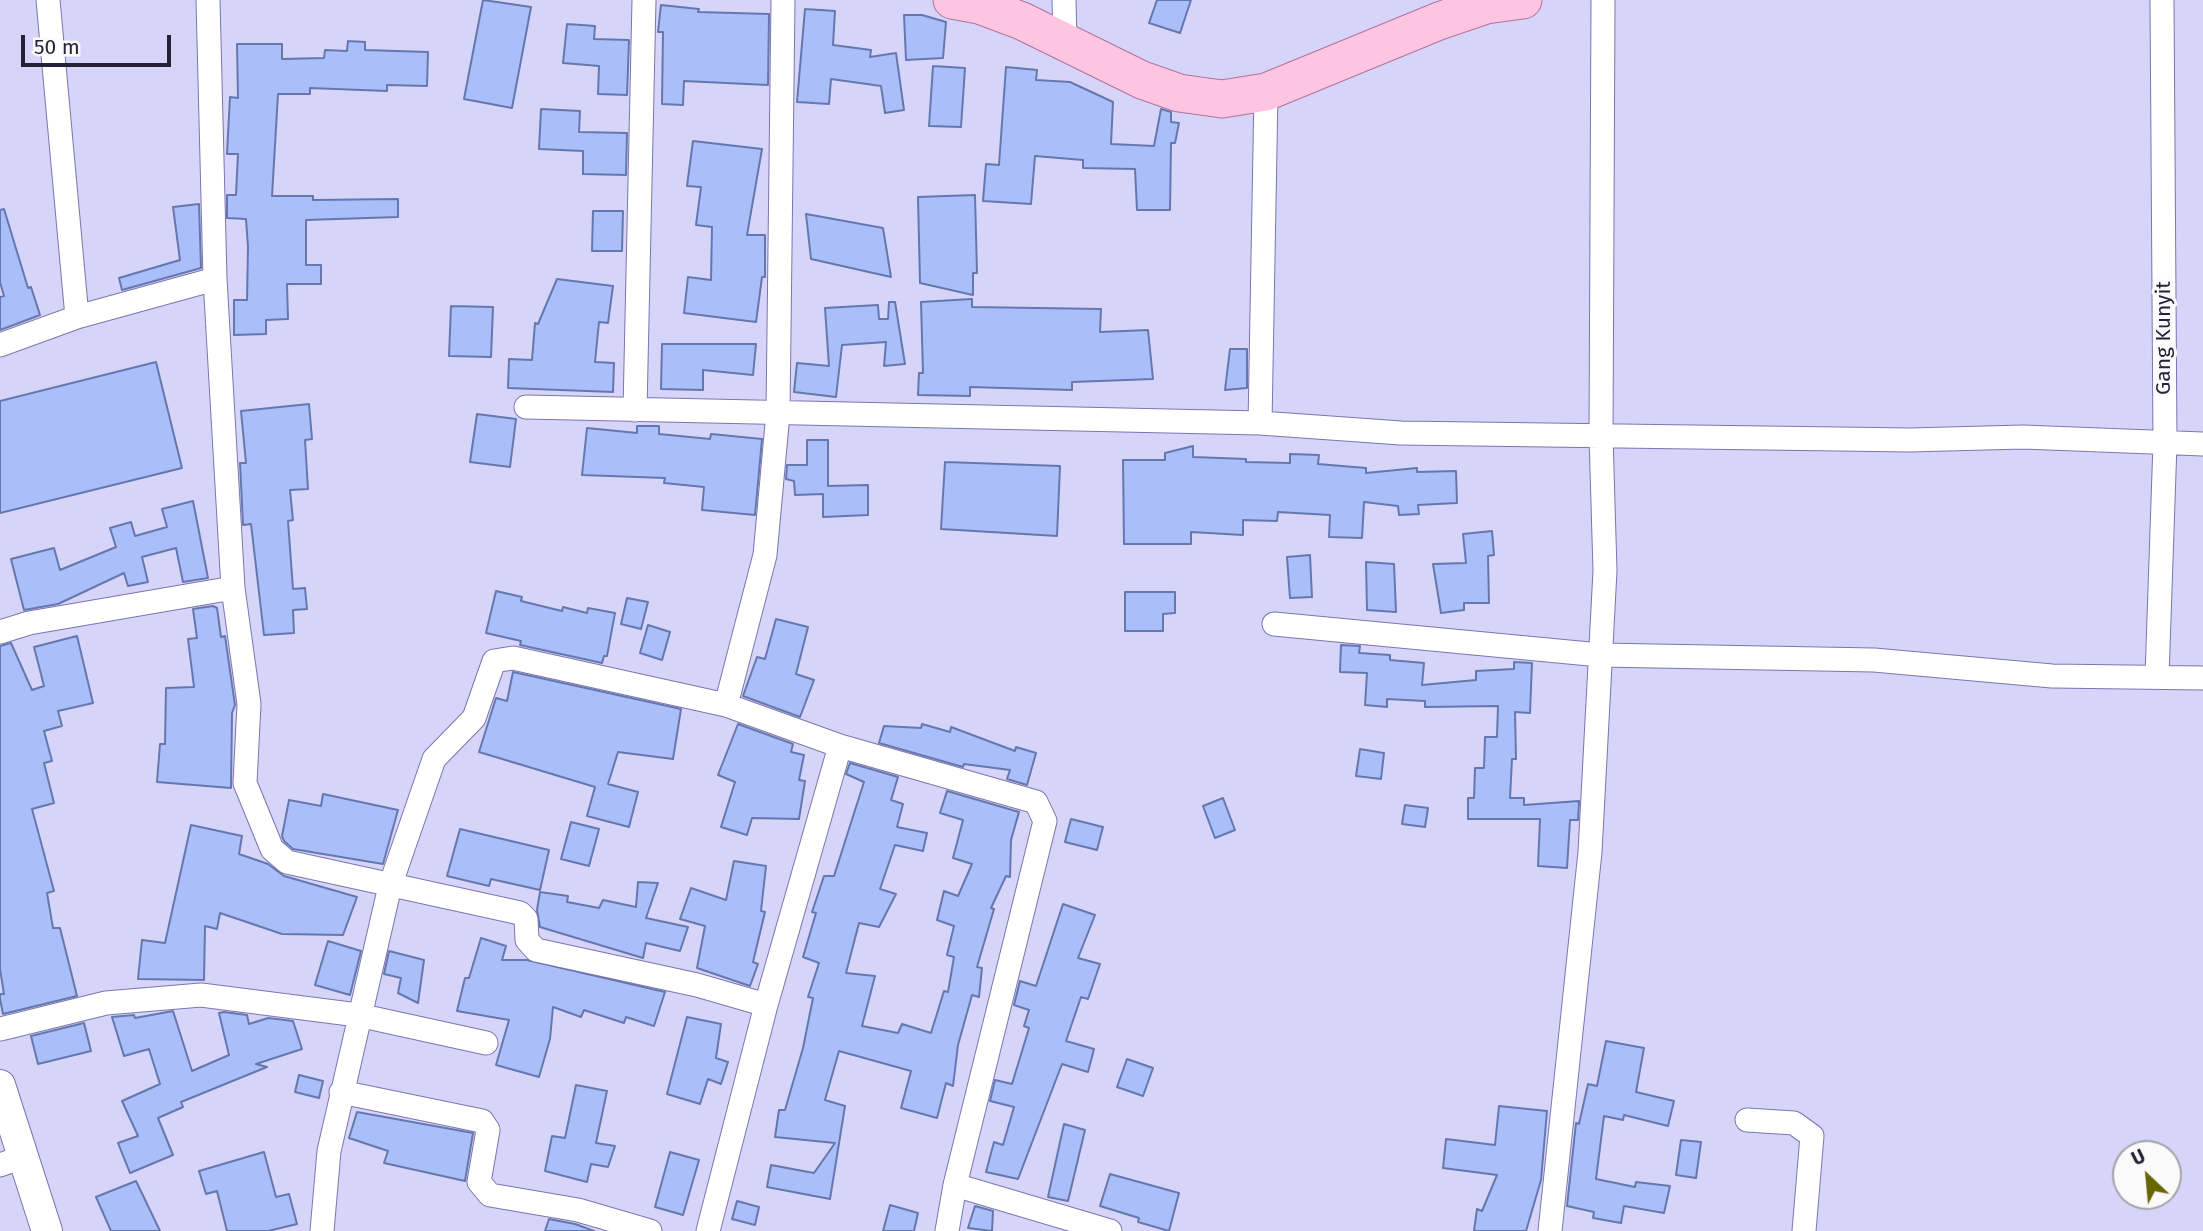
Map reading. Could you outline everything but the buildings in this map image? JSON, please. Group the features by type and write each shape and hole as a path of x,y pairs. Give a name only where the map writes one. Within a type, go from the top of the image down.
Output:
{"main road":[{"path":"952,0 979,5 1022,21 1142,80 1179,93 1222,99 1266,92 1436,11 1523,0"}],"street":[{"path":"48,0 77,317"},
{"path":"208,0 215,279 233,588 249,705 245,783 272,849 287,862 520,913 526,919 527,940 536,950 697,985 766,1005"},
{"path":"635,410 643,0"},
{"path":"726,705 765,555 778,413 783,0"},
{"path":"1064,0 1065,42"},
{"path":"1550,1231 1590,852 1605,571 1601,436 1604,0"},
{"name":"Gang Kunyit","path":"2157,677 2165,443 2162,0"},
{"path":"1260,424 1266,92"},
{"path":"0,345 77,317 215,279"},
{"path":"526,407 1260,424 1401,433 1910,440 2023,437 2203,444"},
{"path":"0,632 29,623 233,588"},
{"path":"1274,624 1600,655 1874,660 2052,676 2203,678"},
{"path":"322,1231 328,1151 390,886 434,759 474,718 494,661 513,658 726,705 840,746 1031,799 1043,811 1045,821 955,1185 947,1231"},
{"path":"708,1231 766,1005 840,746"},
{"path":"0,1029 106,1003 201,995 358,1015 486,1043"},
{"path":"0,1085 12,1161 47,1231"},
{"path":"341,1092 482,1121 488,1130 479,1182 490,1195 578,1210 650,1231"},
{"path":"1747,1120 1794,1123 1812,1136 1804,1231"},
{"path":"955,1185 1110,1231"}]}
